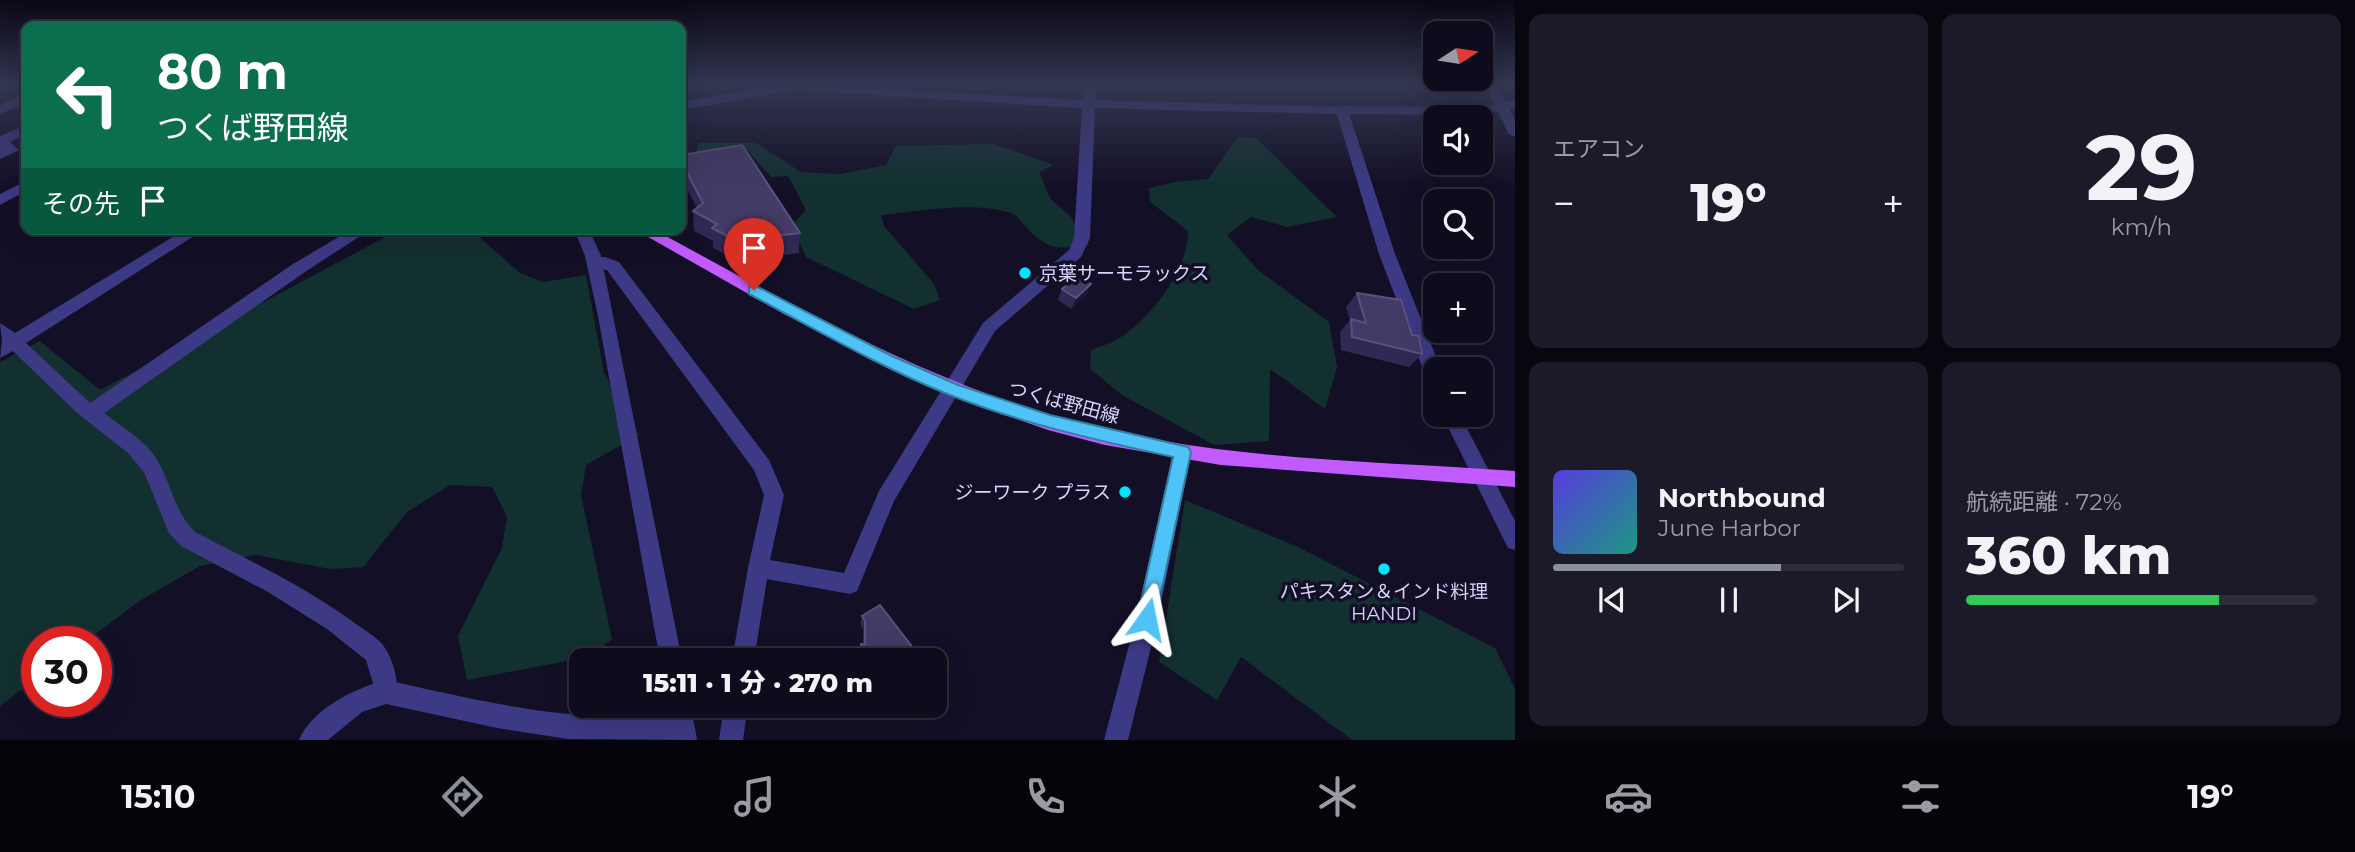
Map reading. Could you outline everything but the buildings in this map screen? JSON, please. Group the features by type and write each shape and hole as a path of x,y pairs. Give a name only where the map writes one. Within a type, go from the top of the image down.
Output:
{"main road":[{"name":"つくば野田線","path":"652,235 849,341 952,389 1050,422 1182,452 1515,479"}],"street":[{"path":"758,568 850,584 886,497 989,327 1076,253 1083,238 1087,119"},
{"path":"1345,119 1387,254 1427,357"},
{"path":"0,155 12,150 0,141 21,131"},
{"path":"0,200 21,188"},
{"path":"188,235 4,340 90,413 135,447 152,467 176,527 188,539 276,585 335,622 374,652 383,672 386,692"},
{"path":"90,413 299,268 354,235"},
{"path":"583,235 594,262 619,376 669,648"},
{"path":"594,262 605,262 613,266 762,466 774,495 758,568 745,648"},
{"path":"1457,427 1515,541"},
{"path":"1116,740 1147,619 1182,452"},
{"path":"311,740 341,711 366,695 386,692 551,734 619,733 682,723"},
{"path":"731,740 734,718"}],"green space":[{"path":"1238,137 1256,138 1337,217 1287,227 1251,217 1227,235 1258,270 1329,322 1337,367 1325,409 1270,369 1269,441 1214,445 1122,395 1090,369 1091,350 1116,340 1141,321 1165,293 1182,261 1188,231 1150,202 1149,188 1208,179"},
{"path":"699,143 756,143 801,172 840,174 886,165 896,146 994,144 1053,165 1039,172 1050,198 1070,216 1089,245 1062,247 1048,244 1034,235 1013,214 995,209 963,207 881,215 884,226 934,284 940,300 914,309 806,257 792,225 806,210 788,176 771,177 746,148 694,157"},
{"path":"389,235 477,235 520,273 543,282 586,275 604,373 639,435 586,465 581,495 612,639 600,648 569,648 569,661 467,680 458,636 502,548 507,517 492,487 450,485 407,512 363,567 330,569 256,555 200,566 141,600 106,626 21,626 21,690 0,706 0,362 40,341 100,390"},
{"path":"1185,500 1298,547 1495,648 1515,689 1515,740 1352,740 1241,657 1217,700 1159,662"}],"place":[{"name":"京葉サーモラックス","path":"1025,273"},
{"name":"ジーワーク プラス","path":"1125,492"},
{"name":"パキスタン＆インド料理 HANDI","path":"1384,569"}],"route":[{"path":"754,290 886,360 952,389 1050,422 1182,452 1147,619"}]}
